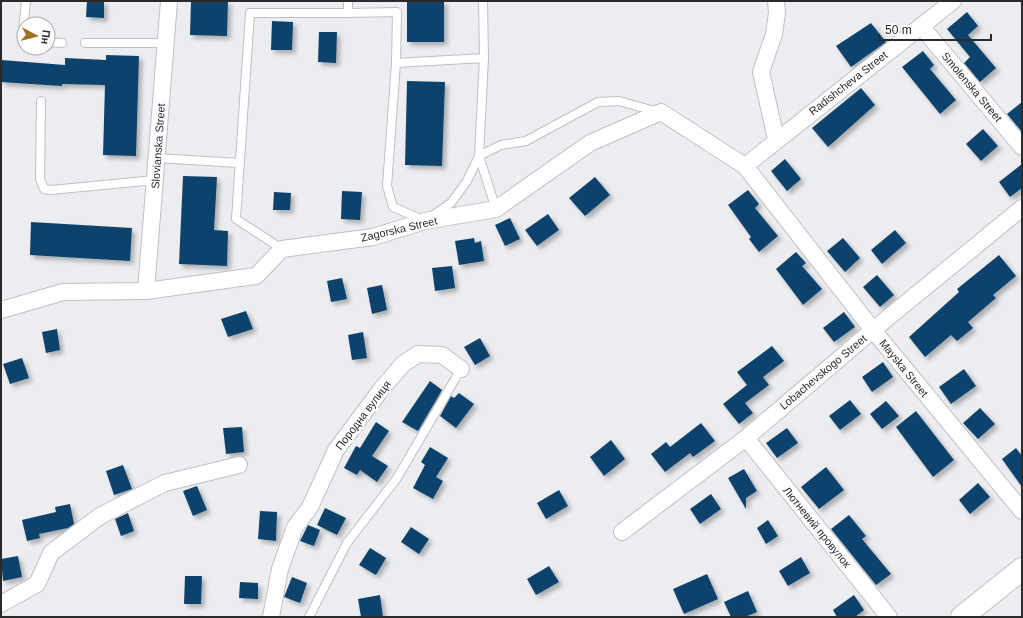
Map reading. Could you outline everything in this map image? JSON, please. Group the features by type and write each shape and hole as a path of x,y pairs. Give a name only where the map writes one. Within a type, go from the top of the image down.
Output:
{"street":[{"name":"Slovianska Street","path":"146,291 169,1"},
{"path":"776,1 777,13 774,34 761,72 776,139"},
{"name":"Radishcheva Street","path":"745,166 776,139 953,1"},
{"name":"Smolenska Street","path":"921,26 1022,147"},
{"path":"662,112 745,166"},
{"name":"Zagorska Street","path":"282,249 373,237 426,221 496,209 590,143 662,112"},
{"name":"Mayska Street","path":"745,166 873,330 1022,511"},
{"name":"Lobachevskogo Street","path":"622,532 746,438 873,330 1022,208"},
{"path":"1,310 63,292 146,291 256,276 282,249"},
{"name":"Породна вулиця","path":"271,617 280,569 295,527 310,507 336,450 380,391 403,364 418,354 442,355 461,369"},
{"name":"Лютневий провулок","path":"746,438 889,617"},
{"path":"1,604 36,584 51,553 100,516 165,483 239,465"},
{"path":"962,617 1022,569"},
{"path":"1,594 36,584"}],"lane":[{"path":"24,16 26,1"},
{"path":"348,1 348,13"},
{"path":"483,1 484,58 479,156 496,209"},
{"path":"282,249 236,219 250,13 397,12 396,63 387,186 393,207 426,221 451,203 467,180 479,156 501,145 526,141 598,102 619,101 662,112"},
{"path":"56,43 62,43"},
{"path":"85,43 166,43"},
{"path":"396,63 484,58"},
{"path":"41,101 40,179 44,188 51,190 155,180"},
{"path":"157,158 239,163"},
{"path":"309,617 347,543 397,478 461,369"}],"building":[{"path":"87,1 104,1 104,18 86,17"},
{"path":"191,1 228,1 227,36 190,35"},
{"path":"407,1 444,1 444,42 407,42"},
{"path":"967,12 978,26 968,35 996,68 980,82 964,63 970,57 947,29"},
{"path":"272,21 293,22 292,50 271,50"},
{"path":"871,23 886,42 851,67 836,46"},
{"path":"319,32 337,32 336,63 318,62"},
{"path":"923,51 934,65 930,69 956,100 940,114 902,67"},
{"path":"106,55 139,56 136,156 103,155 105,85 62,84 62,86 1,82 1,60 65,65 65,58 106,60"},
{"path":"407,81 445,82 442,166 405,165"},
{"path":"861,88 875,105 828,147 812,128"},
{"path":"1022,102 1022,132 1007,114"},
{"path":"983,129 998,146 981,161 966,144"},
{"path":"785,159 801,179 787,191 771,171"},
{"path":"1022,164 1022,188 1010,197 999,182"},
{"path":"183,176 217,177 214,230 228,231 227,266 179,264"},
{"path":"595,177 610,195 585,216 569,198"},
{"path":"748,190 759,204 755,208 778,236 759,252 749,239 751,237 728,205"},
{"path":"342,191 362,192 360,220 341,219"},
{"path":"274,192 291,193 290,210 273,210"},
{"path":"548,214 559,230 537,246 525,230"},
{"path":"510,218 520,239 505,246 495,225"},
{"path":"31,222 132,228 130,261 30,255"},
{"path":"895,230 906,243 882,264 871,250"},
{"path":"474,238 475,243 481,241 484,261 459,265 455,241"},
{"path":"843,238 860,258 845,272 827,251"},
{"path":"796,252 806,263 802,266 822,289 803,305 776,269"},
{"path":"999,255 1016,276 993,295 996,298 968,322 973,328 957,341 951,335 925,357 909,337 959,292 957,289"},
{"path":"452,266 455,288 435,291 432,268"},
{"path":"877,275 894,295 880,307 863,287"},
{"path":"342,278 347,299 331,302 327,281"},
{"path":"382,285 387,310 372,314 367,288"},
{"path":"246,311 253,329 228,337 221,319"},
{"path":"844,312 855,327 834,342 823,328"},
{"path":"57,329 60,350 46,353 42,332"},
{"path":"363,332 367,358 352,360 348,335"},
{"path":"480,338 490,356 475,365 464,347"},
{"path":"772,346 784,361 763,377 769,385 745,403 753,413 739,424 723,404 747,385 737,372"},
{"path":"22,358 29,378 10,384 3,364"},
{"path":"883,362 893,377 872,392 862,377"},
{"path":"964,369 976,386 951,404 939,387"},
{"path":"430,381 442,390 418,431 402,422"},
{"path":"459,393 474,404 456,428 440,416 451,396 454,398"},
{"path":"850,400 861,414 840,430 829,416"},
{"path":"886,401 899,416 882,429 870,414"},
{"path":"980,408 995,424 978,439 963,423"},
{"path":"916,411 954,460 933,477 896,427"},
{"path":"376,422 389,431 372,456 388,466 377,482 360,470 357,475 344,468 356,446 360,448"},
{"path":"701,423 715,441 693,457 690,453 665,472 651,454 666,442 670,447"},
{"path":"242,427 244,452 226,454 223,428"},
{"path":"787,428 798,443 777,458 766,443"},
{"path":"611,440 625,459 604,476 590,457"},
{"path":"430,447 448,458 436,477 443,481 433,499 413,488 425,465 421,462"},
{"path":"1016,448 1022,456 1022,487 1002,459"},
{"path":"123,465 132,489 114,495 106,471"},
{"path":"826,467 844,490 819,509 801,487"},
{"path":"744,469 757,491 746,498 746,509 728,478"},
{"path":"978,483 990,497 970,514 959,500"},
{"path":"197,486 207,510 193,516 183,491"},
{"path":"559,490 568,506 546,519 537,503"},
{"path":"711,494 721,509 700,524 690,509"},
{"path":"70,504 74,524 68,528 39,534 40,538 27,541 22,520 56,512 55,507"},
{"path":"325,508 346,518 337,535 317,525"},
{"path":"260,511 277,512 276,541 258,539"},
{"path":"128,513 134,531 121,536 115,519"},
{"path":"849,515 866,536 862,539 891,574 876,585 831,529"},
{"path":"768,520 778,536 766,544 757,528"},
{"path":"308,525 320,530 314,546 300,541"},
{"path":"411,527 429,539 419,554 401,542"},
{"path":"370,548 386,558 376,575 359,565"},
{"path":"18,556 22,577 3,581 1,559"},
{"path":"801,557 810,573 788,586 779,571"},
{"path":"549,566 559,582 536,595 527,579"},
{"path":"707,574 718,599 684,614 673,589"},
{"path":"185,576 202,576 201,604 184,604"},
{"path":"292,577 307,583 300,603 284,597"},
{"path":"240,582 258,583 258,599 239,598"},
{"path":"748,591 757,612 745,617 731,617 724,602"},
{"path":"380,595 383,617 361,617 358,599"},
{"path":"854,595 864,610 855,617 837,617 833,610"}]}
